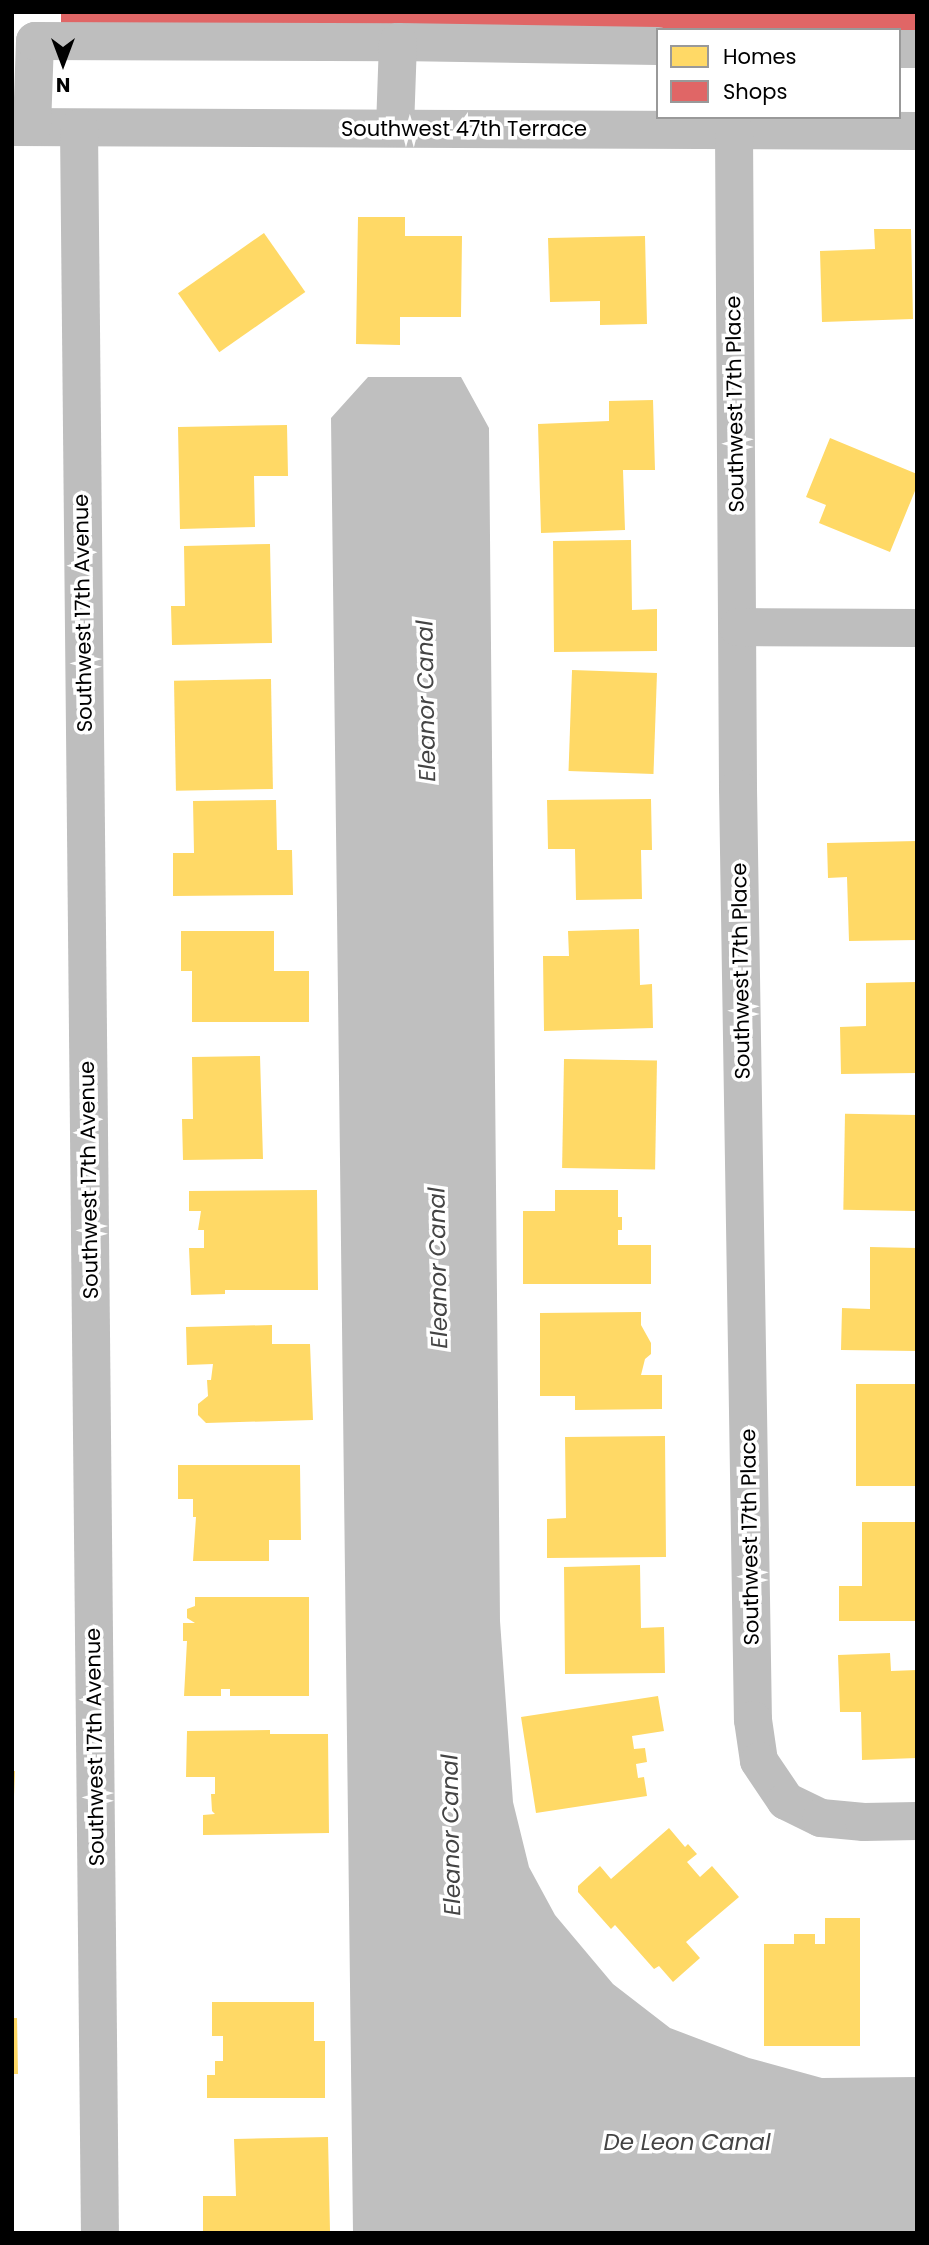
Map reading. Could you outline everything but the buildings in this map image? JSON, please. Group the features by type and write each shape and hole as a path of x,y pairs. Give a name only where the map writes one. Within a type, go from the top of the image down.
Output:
{"street":[{"path":"22,127 35,41 398,41 656,46"},
{"path":"395,128 398,41"},
{"name":"Southwest 47th Terrace","path":"22,127 395,128 673,124 734,131 917,131"},
{"name":"Southwest 17th Avenue","path":"79,128 100,2233"},
{"name":"Southwest 17th Place","path":"734,131 733,255 752,1720 759,1761 786,1801 821,1818 864,1822 917,1821"},
{"path":"738,627 917,628"}],"water":[{"path":"368,377 461,377 489,428 500,1621 513,1802 529,1867 555,1915 613,1984 670,2028 749,2058 822,2078 917,2077 917,2233 353,2233 331,418"}],"water label":[{"name":"Eleanor Canal","path":"426,701"},
{"name":"Eleanor Canal","path":"438,1268"},
{"name":"Eleanor Canal","path":"451,1835"},
{"name":"De Leon Canal","path":"687,2142"}]}
